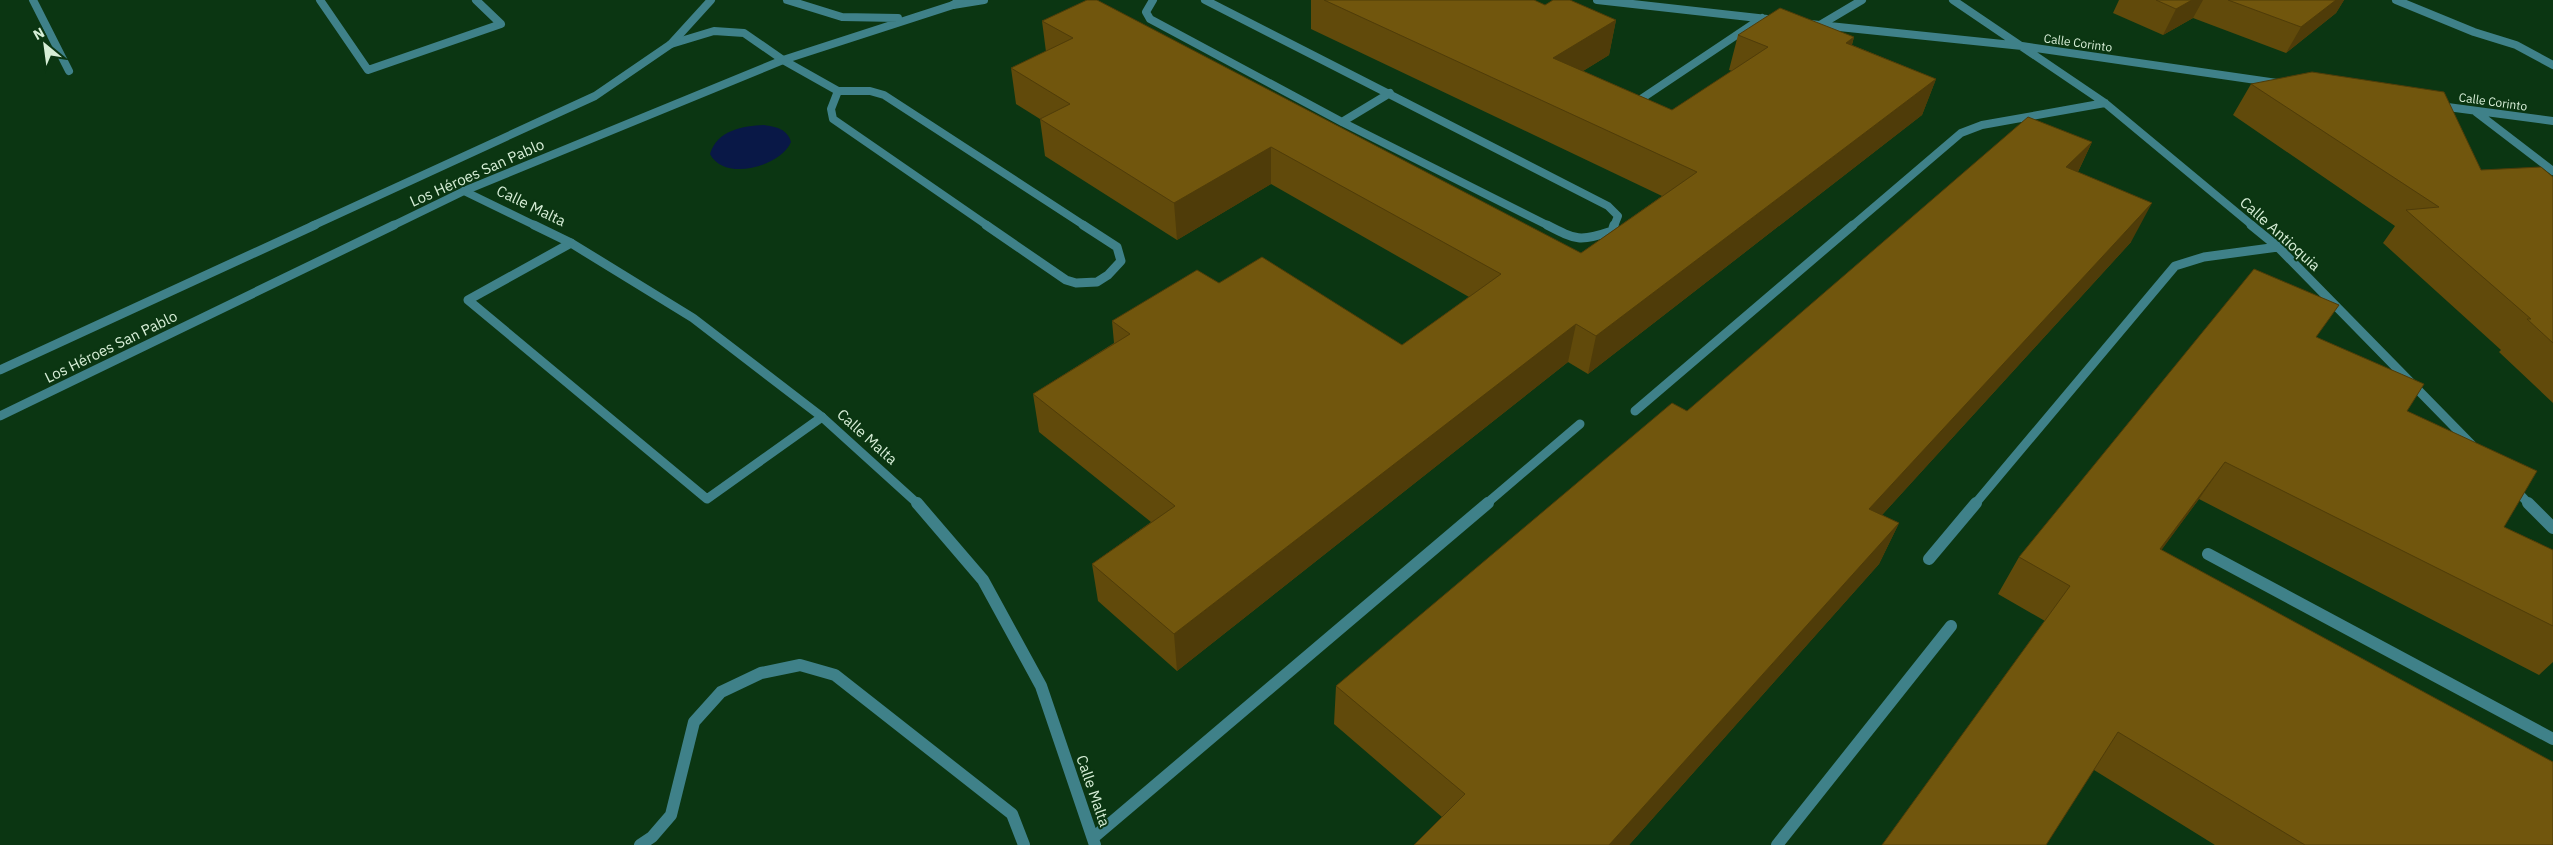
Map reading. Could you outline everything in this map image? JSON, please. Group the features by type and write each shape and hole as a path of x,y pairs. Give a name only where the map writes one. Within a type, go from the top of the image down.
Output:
{"street":[{"path":"33,0 69,71"},
{"path":"320,0 368,70 501,24 476,0"},
{"name":"Los Héroes San Pablo","path":"0,370 595,96 671,44 711,0"},
{"path":"787,0 842,17 905,19"},
{"name":"Los Héroes San Pablo","path":"0,416 464,191 783,60 956,2 984,0"},
{"path":"1153,0 1146,12 1150,19 1342,122 1569,236 1589,239 1612,230 1618,216 1608,206 1205,0"},
{"path":"1597,0 1781,20"},
{"path":"1820,25 1862,0"},
{"name":"Calle Antioquia","path":"1953,0 2105,103 2278,247 2477,451"},
{"path":"2396,0 2474,32 2516,44 2553,64"},
{"path":"1625,110 1762,18"},
{"name":"Calle Corinto","path":"1800,22 2022,46 2288,84"},
{"path":"671,44 714,31 744,33 783,60 838,91 870,91 884,95 1117,248 1121,261 1106,280 1084,285 1066,280 833,119 831,109 838,91"},
{"path":"1342,122 1390,93"},
{"path":"1635,411 1961,133 1982,125 2105,103"},
{"name":"Calle Corinto","path":"2436,105 2553,121"},
{"path":"2475,111 2553,171"},
{"name":"Calle Malta","path":"464,191 571,243 693,318 822,418 923,508 983,580 1041,686 1094,841"},
{"path":"571,243 468,300 707,499 822,418"},
{"path":"1929,559 2175,266 2204,257 2278,247"},
{"path":"1094,841 1580,424"},
{"path":"2505,479 2553,528"},
{"path":"2208,554 2553,739"},
{"path":"1777,845 1951,626"},
{"path":"640,845 652,837 671,815 694,722 721,692 761,674 800,665 834,675 1012,814 1024,845"}],"water":[{"path":"764,125 781,129 787,134 791,142 785,151 776,158 752,168 739,169 717,163 710,154 718,139 732,131"}],"building":[{"path":"1087,0 1097,0 1581,253 1697,172 1324,0 1534,0 1545,5 1553,0 1570,0 1616,20 1553,58 1672,110 1768,47 1738,35 1780,8 1854,37 1846,43 1936,79 1596,336 1576,324 1174,634 1092,564 1175,506 1033,394 1130,334 1112,321 1197,270 1219,283 1262,257 1402,345 1501,274 1271,147 1174,203 1040,119 1070,104 1011,68 1073,38 1042,21"},
{"path":"2156,0 2192,0 2176,9"},
{"path":"2228,0 2336,0 2301,27"},
{"path":"2312,72 2444,92 2481,170 2541,167 2553,177 2553,343 2527,319 2531,319 2406,210 2439,207 2251,84"},
{"path":"2028,117 2092,142 2066,167 2152,203 1869,509 1899,523 1609,845 1414,845 1465,794 1336,686 1672,403 1687,411"},
{"path":"2254,269 2339,305 2316,337 2424,384 2407,411 2537,471 2504,527 2553,550 2553,626 2225,462 2160,549 2553,762 2553,845 2305,845 2118,732 2046,845 1882,845 2070,586 2019,557"}]}
